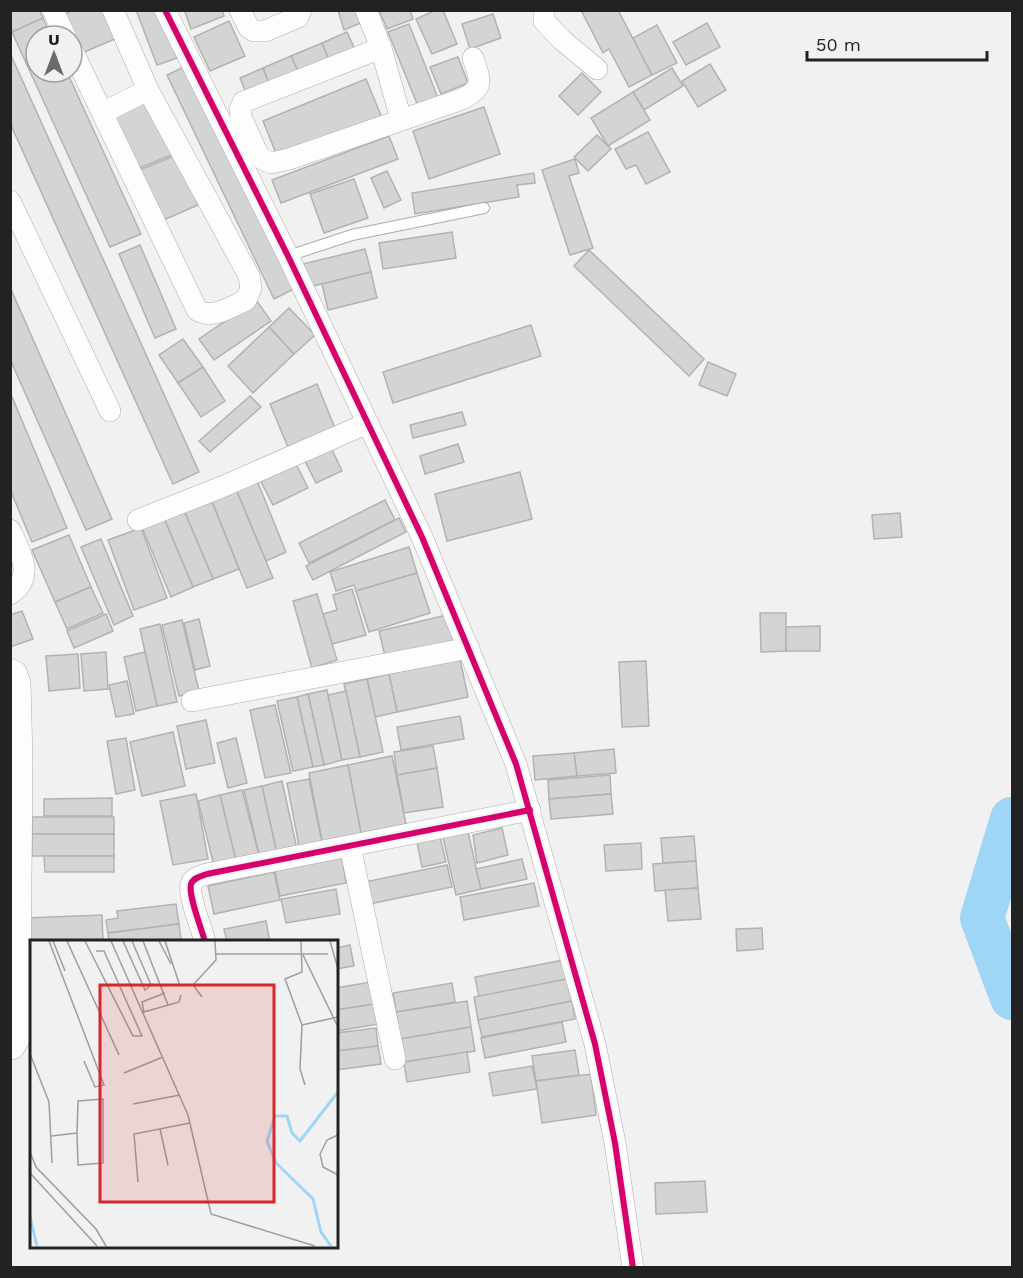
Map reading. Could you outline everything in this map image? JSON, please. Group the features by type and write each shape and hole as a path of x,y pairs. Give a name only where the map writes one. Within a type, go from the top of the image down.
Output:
{"street":[{"path":"53,10 59,24"},
{"path":"84,75 197,310 207,314 216,313 246,300 251,288 249,276 148,90 113,10"},
{"path":"165,10 288,256 422,537 516,764 595,1044 615,1143 633,1268"},
{"path":"240,10 249,28 260,32 298,17 302,10"},
{"path":"366,10 381,48 401,119"},
{"path":"544,10 544,21 562,40 597,69"},
{"path":"381,48 245,101 240,107 241,117 259,157 271,163 289,159 462,99 474,93 480,80 473,58"},
{"path":"102,113 148,90"},
{"path":"10,201 110,411"},
{"path":"138,520 224,486 368,423"},
{"path":"10,530 24,563 24,576 20,588 10,594"},
{"path":"192,701 469,648"},
{"path":"10,669 16,672 20,683 22,761 20,993 22,1034 14,1048 10,1049"},
{"path":"204,940 191,893 191,883 195,878 530,810"},
{"path":"350,846 395,1059"}],"lane":[{"path":"288,256 352,234 484,208"}],"building":[{"path":"10,10 39,10 43,18 24,24 24,27 12,32"},
{"path":"73,10 105,10 117,38 84,52 84,24 69,24 65,14"},
{"path":"136,10 159,10 177,58 157,65"},
{"path":"222,10 224,16 191,29 185,12"},
{"path":"338,10 359,10 363,22 344,30"},
{"path":"379,10 410,10 413,19 387,29"},
{"path":"436,10 443,10 457,44 432,54 416,19"},
{"path":"581,10 618,10 652,75 629,87 609,49 603,53"},
{"path":"493,14 501,38 470,49 462,24"},
{"path":"43,18 46,24 30,24"},
{"path":"229,21 245,56 210,71 194,37"},
{"path":"707,23 720,47 686,65 673,42"},
{"path":"409,24 438,98 418,106 388,32"},
{"path":"657,25 677,63 652,75 633,38"},
{"path":"24,27 24,58 12,32"},
{"path":"347,32 356,52 330,63 322,43"},
{"path":"322,43 330,63 300,76 291,56"},
{"path":"10,53 199,472 173,484 10,123"},
{"path":"291,56 300,76 271,89 263,68"},
{"path":"458,57 468,83 441,94 430,67"},
{"path":"190,64 296,288 274,299 167,75"},
{"path":"710,64 726,90 698,107 682,81"},
{"path":"263,68 271,89 248,98 240,78"},
{"path":"672,68 683,86 644,110 633,92"},
{"path":"582,73 601,92 578,115 559,96"},
{"path":"366,79 382,118 279,161 263,121"},
{"path":"36,84 72,84 141,234 110,247"},
{"path":"633,92 650,120 608,146 591,118"},
{"path":"151,99 174,154 132,171 110,117"},
{"path":"484,107 500,154 429,179 413,131"},
{"path":"648,132 670,172 646,184 636,165 626,169 615,149"},
{"path":"597,135 611,149 588,171 574,157"},
{"path":"389,136 398,159 281,203 272,180"},
{"path":"176,155 198,205 159,222 137,171"},
{"path":"575,159 579,173 569,176 593,248 570,255 542,170"},
{"path":"387,171 401,200 384,208 371,178"},
{"path":"534,173 535,183 517,185 519,197 415,214 412,193"},
{"path":"354,179 368,218 324,233 310,194"},
{"path":"452,232 456,258 383,269 379,243"},
{"path":"140,245 176,329 155,338 119,254"},
{"path":"365,249 371,272 309,287 303,264"},
{"path":"589,250 704,359 689,376 574,266"},
{"path":"371,272 377,298 328,310 322,284"},
{"path":"10,287 112,519 86,530 10,359"},
{"path":"256,300 271,321 214,360 199,339"},
{"path":"289,308 315,335 294,354 269,327"},
{"path":"531,325 541,356 393,403 383,372"},
{"path":"269,327 294,354 253,393 228,366"},
{"path":"183,339 203,367 178,383 159,355"},
{"path":"708,362 736,374 727,396 699,385"},
{"path":"203,367 225,401 201,417 178,383"},
{"path":"317,384 337,433 290,452 270,404"},
{"path":"10,392 67,528 32,542 10,489"},
{"path":"250,396 261,407 210,452 199,441"},
{"path":"462,412 466,425 413,438 410,425"},
{"path":"328,441 342,471 316,483 301,453"},
{"path":"458,444 464,462 425,474 420,456"},
{"path":"293,458 308,488 273,505 258,476"},
{"path":"520,472 532,519 447,541 435,494"},
{"path":"256,478 286,552 266,561 235,487"},
{"path":"235,487 273,578 247,588 210,497"},
{"path":"210,497 239,569 213,579 183,508"},
{"path":"385,500 395,520 309,563 299,543"},
{"path":"183,508 213,579 193,587 163,516"},
{"path":"900,513 902,537 874,539 872,515"},
{"path":"163,516 193,587 171,597 141,525"},
{"path":"399,518 406,532 313,580 306,566"},
{"path":"141,528 167,598 134,610 108,540"},
{"path":"69,535 91,587 55,602 32,550"},
{"path":"101,539 133,616 114,625 81,547"},
{"path":"409,547 417,573 356,591 354,585 336,591 330,572"},
{"path":"417,573 430,613 369,632 356,591"},
{"path":"91,587 103,613 67,629 55,602"},
{"path":"352,589 366,635 332,644 323,614 337,610 333,595"},
{"path":"317,594 337,660 312,668 293,601"},
{"path":"22,611 33,639 10,647 10,615"},
{"path":"760,613 786,613 786,651 761,652"},
{"path":"106,614 113,631 74,648 67,631"},
{"path":"447,615 453,641 385,656 379,631"},
{"path":"199,619 210,666 195,670 184,623"},
{"path":"182,620 199,691 179,696 162,625"},
{"path":"160,624 177,702 157,706 140,629"},
{"path":"820,626 820,651 786,651 786,627"},
{"path":"106,652 108,689 84,691 81,654"},
{"path":"145,652 157,706 136,711 124,657"},
{"path":"78,654 80,688 49,691 46,656"},
{"path":"460,659 468,697 397,712 389,674"},
{"path":"646,661 649,726 622,727 619,662"},
{"path":"389,674 397,712 375,717 367,679"},
{"path":"367,679 383,752 360,757 344,684"},
{"path":"127,681 134,714 116,717 109,685"},
{"path":"327,690 342,760 324,765 308,694"},
{"path":"346,691 360,757 342,760 328,695"},
{"path":"308,694 324,765 313,767 297,697"},
{"path":"297,697 313,767 293,771 277,701"},
{"path":"275,705 291,773 265,778 250,710"},
{"path":"460,716 464,739 401,750 397,727"},
{"path":"206,720 215,763 186,769 177,726"},
{"path":"173,732 185,786 142,796 130,742"},
{"path":"126,738 135,790 116,794 107,741"},
{"path":"236,738 247,783 228,788 217,743"},
{"path":"433,746 437,768 397,775 394,752"},
{"path":"614,749 616,773 577,776 574,753"},
{"path":"574,753 577,776 535,780 533,756"},
{"path":"392,756 406,824 361,833 348,765"},
{"path":"348,765 361,833 322,841 309,773"},
{"path":"437,768 443,807 404,813 397,775"},
{"path":"610,775 611,794 549,799 548,780"},
{"path":"309,779 323,847 300,851 287,783"},
{"path":"282,781 297,849 277,854 262,786"},
{"path":"262,786 277,854 260,858 244,790"},
{"path":"242,790 260,859 237,865 220,795"},
{"path":"196,794 208,859 173,865 160,801"},
{"path":"611,794 613,814 551,819 549,799"},
{"path":"220,795 237,865 215,870 198,801"},
{"path":"112,798 112,816 44,816 44,799"},
{"path":"32,817 114,817 114,834 32,834"},
{"path":"502,828 508,855 477,863 473,835"},
{"path":"468,832 481,889 456,895 443,837"},
{"path":"32,834 114,834 114,856 32,856"},
{"path":"694,836 696,861 663,863 661,838"},
{"path":"440,837 446,862 422,867 417,842"},
{"path":"641,843 642,869 606,871 604,845"},
{"path":"44,856 114,856 114,872 45,872"},
{"path":"342,858 346,883 280,896 275,871"},
{"path":"522,859 527,879 481,889 476,869"},
{"path":"696,861 698,888 655,891 653,864"},
{"path":"447,865 452,887 369,904 365,882"},
{"path":"274,872 280,900 214,914 208,886"},
{"path":"534,883 539,906 464,920 460,897"},
{"path":"698,888 701,919 668,921 665,890"},
{"path":"336,889 340,914 286,923 281,899"},
{"path":"176,904 179,924 108,933 106,920 118,918 117,911"},
{"path":"102,915 103,940 30,940 30,943 26,944 26,918"},
{"path":"266,921 270,940 227,940 224,929"},
{"path":"179,924 181,939 109,940 108,933"},
{"path":"762,928 763,949 737,951 736,929"},
{"path":"350,945 354,966 338,969 338,948"},
{"path":"564,960 567,979 479,997 475,977"},
{"path":"567,979 572,1001 478,1020 474,997"},
{"path":"371,982 375,1004 338,1010 338,988"},
{"path":"452,983 455,1002 396,1012 393,993"},
{"path":"467,1001 471,1027 400,1039 396,1012"},
{"path":"572,1001 575,1019 482,1037 478,1020"},
{"path":"375,1004 379,1024 338,1031 338,1010"},
{"path":"562,1022 566,1042 485,1058 481,1038"},
{"path":"471,1027 475,1051 404,1062 400,1039"},
{"path":"376,1028 378,1046 338,1051 338,1033"},
{"path":"378,1046 381,1064 338,1070 338,1051"},
{"path":"575,1050 579,1075 536,1081 532,1056"},
{"path":"467,1052 470,1072 407,1082 404,1062"},
{"path":"532,1066 537,1089 493,1096 489,1073"},
{"path":"591,1074 596,1115 542,1123 536,1081"},
{"path":"705,1181 707,1212 656,1214 655,1183"}],"waterway":[{"path":"1012,819 982,918 1012,998"}],"cycle path":[{"path":"165,10 288,256 422,537 516,764 595,1044 615,1143 633,1268"},
{"path":"204,940 193,904 191,889 192,882 200,876 530,810"}]}
